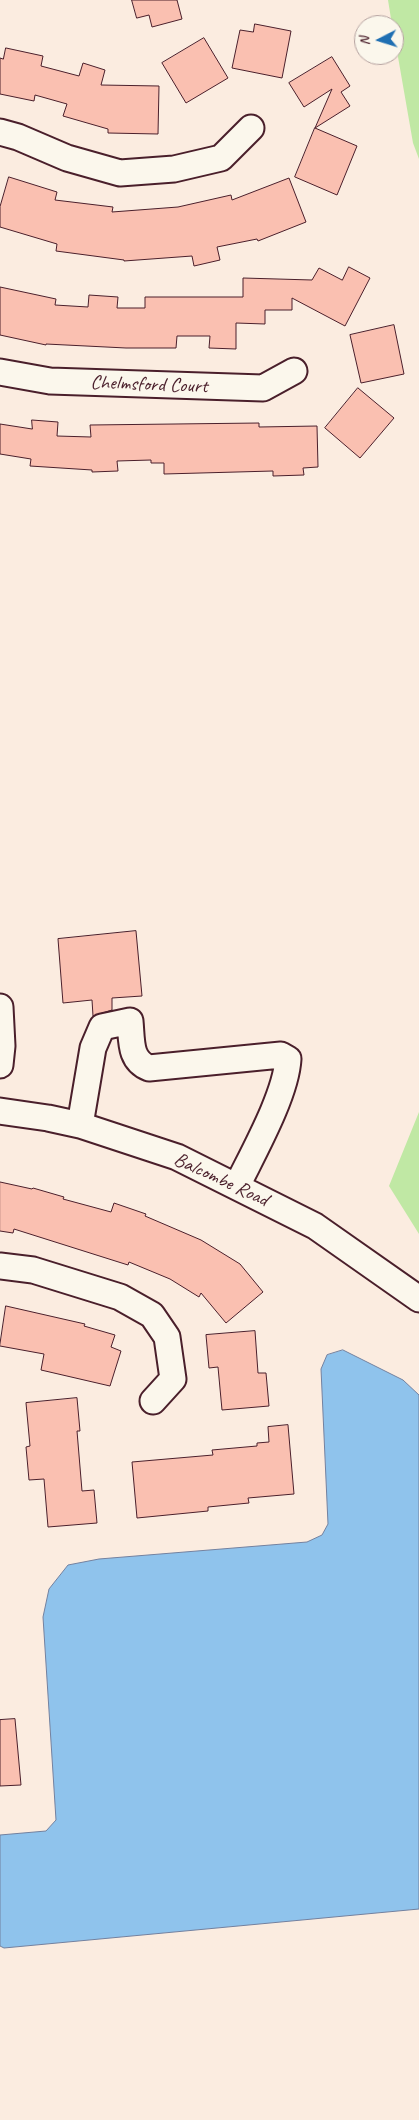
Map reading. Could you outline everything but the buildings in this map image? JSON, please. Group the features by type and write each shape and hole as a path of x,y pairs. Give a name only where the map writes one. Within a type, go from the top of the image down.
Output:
{"street":[{"path":"0,132 18,137 67,158 120,173 174,169 220,158 252,128"},
{"name":"Chelmsford Court","path":"0,372 50,381 263,388 294,371"},
{"path":"0,1007 2,1046 0,1065"},
{"path":"80,1125 93,1048 102,1027 130,1021 133,1054 140,1064 149,1068 281,1055 288,1059 287,1073 264,1131 237,1186"},
{"name":"Balcombe Road","path":"0,1111 80,1125 177,1158 315,1226 419,1299"},
{"path":"0,1266 33,1270 120,1297 152,1315 167,1337 173,1379 153,1401"}],"green space":[{"path":"388,0 419,0 419,159 413,143 399,65 404,65 404,15 390,15"},
{"path":"419,1112 419,1234 389,1186"}],"water":[{"path":"343,1350 403,1380 419,1395 419,1909 4,1948 0,1946 0,1835 46,1831 56,1820 43,1617 49,1589 68,1565 99,1559 307,1542 322,1535 328,1524 321,1369 327,1355"}]}
